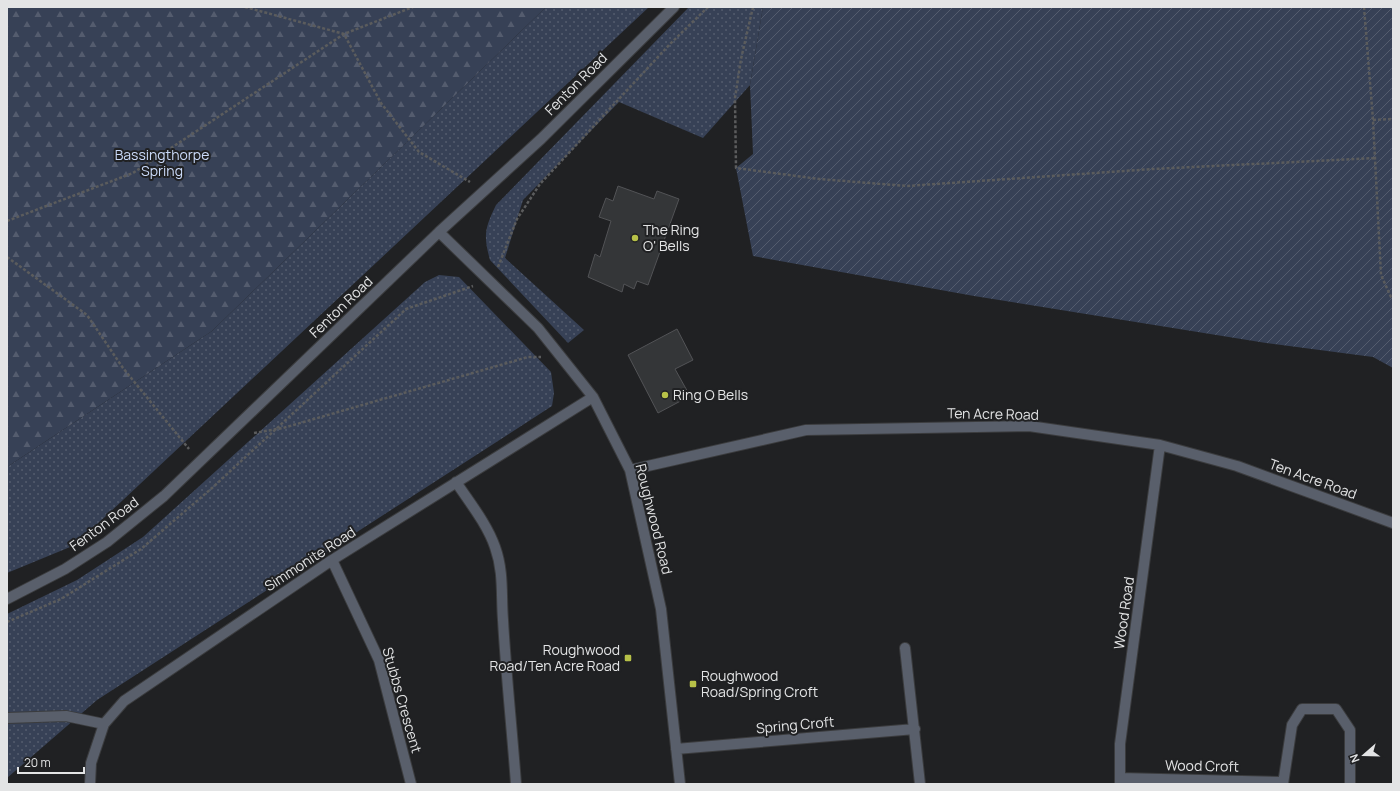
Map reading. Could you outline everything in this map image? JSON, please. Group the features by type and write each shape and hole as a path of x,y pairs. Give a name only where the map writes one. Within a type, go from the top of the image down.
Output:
{"street":[{"name":"Fenton Road","path":"7,599 64,569 107,542 164,496 439,232 541,139 674,7"},
{"name":"Roughwood Road","path":"439,232 538,328 593,397 630,470 661,609 680,784"},
{"name":"Simmonite Road","path":"90,784 91,763 104,724 124,701 332,560 593,397"},
{"name":"Ten Acre Road","path":"630,470 806,430 1029,426 1160,445 1237,466 1393,523"},
{"name":"Wood Road","path":"1120,781 1120,744 1160,445"},
{"path":"456,482 485,526 495,546 500,562 516,784"},
{"name":"Stubbs Crescent","path":"332,560 378,660 411,784"},
{"path":"906,648 920,784"},
{"name":"Wood Croft","path":"1120,781 1283,783 1292,725 1302,709 1336,709 1350,730 1350,784"},
{"path":"7,718 66,716 104,724"},
{"name":"Spring Croft","path":"676,749 915,729"}],"path":[{"path":"246,7 344,34 382,103 419,152 484,191"},
{"path":"7,221 133,173 344,34 413,7"},
{"path":"7,622 61,599 141,549 212,488 406,309 489,281 500,264 517,219 540,184 670,44 708,7"},
{"path":"753,7 741,59 736,98 736,168 819,179 907,186 1153,169 1374,158"},
{"path":"1364,7 1373,120 1380,275 1391,297 1393,297"},
{"path":"1373,120 1393,119"},
{"path":"7,257 87,315 123,368 199,461"},
{"path":"225,438 276,429 528,357 559,356"}],"green space":[{"name":"Bassingthorpe Spring","path":"7,7 546,7 212,331 7,467"},
{"path":"546,7 649,7 75,545 7,573 7,467 212,331"},
{"path":"689,7 763,7 750,85 703,138 619,102 523,200 505,258 584,330 568,343 490,260 486,244 486,232 489,220 496,205"},
{"path":"763,7 1393,7 1393,368 1373,357 1266,343 974,296 753,256 736,168 753,154 750,85"},
{"path":"439,275 459,277 551,372 554,393 552,406 97,700 7,778 7,614 77,580 143,537 425,282"}],"building":[{"name":"The Ring O' Bells","path":"618,186 654,199 657,191 679,199 648,285 637,281 634,289 624,284 622,292 588,277 595,254 600,257 611,221 599,217 606,198 613,201"},
{"path":"677,329 693,360 675,369 690,396 658,413 628,355"}],"place":[{"name":"The Ring O' Bells","path":"635,238"},
{"name":"Ring O Bells","path":"665,395"},
{"name":"Roughwood Road/Ten Acre Road","path":"628,658"},
{"name":"Roughwood Road/Spring Croft","path":"693,684"}]}
